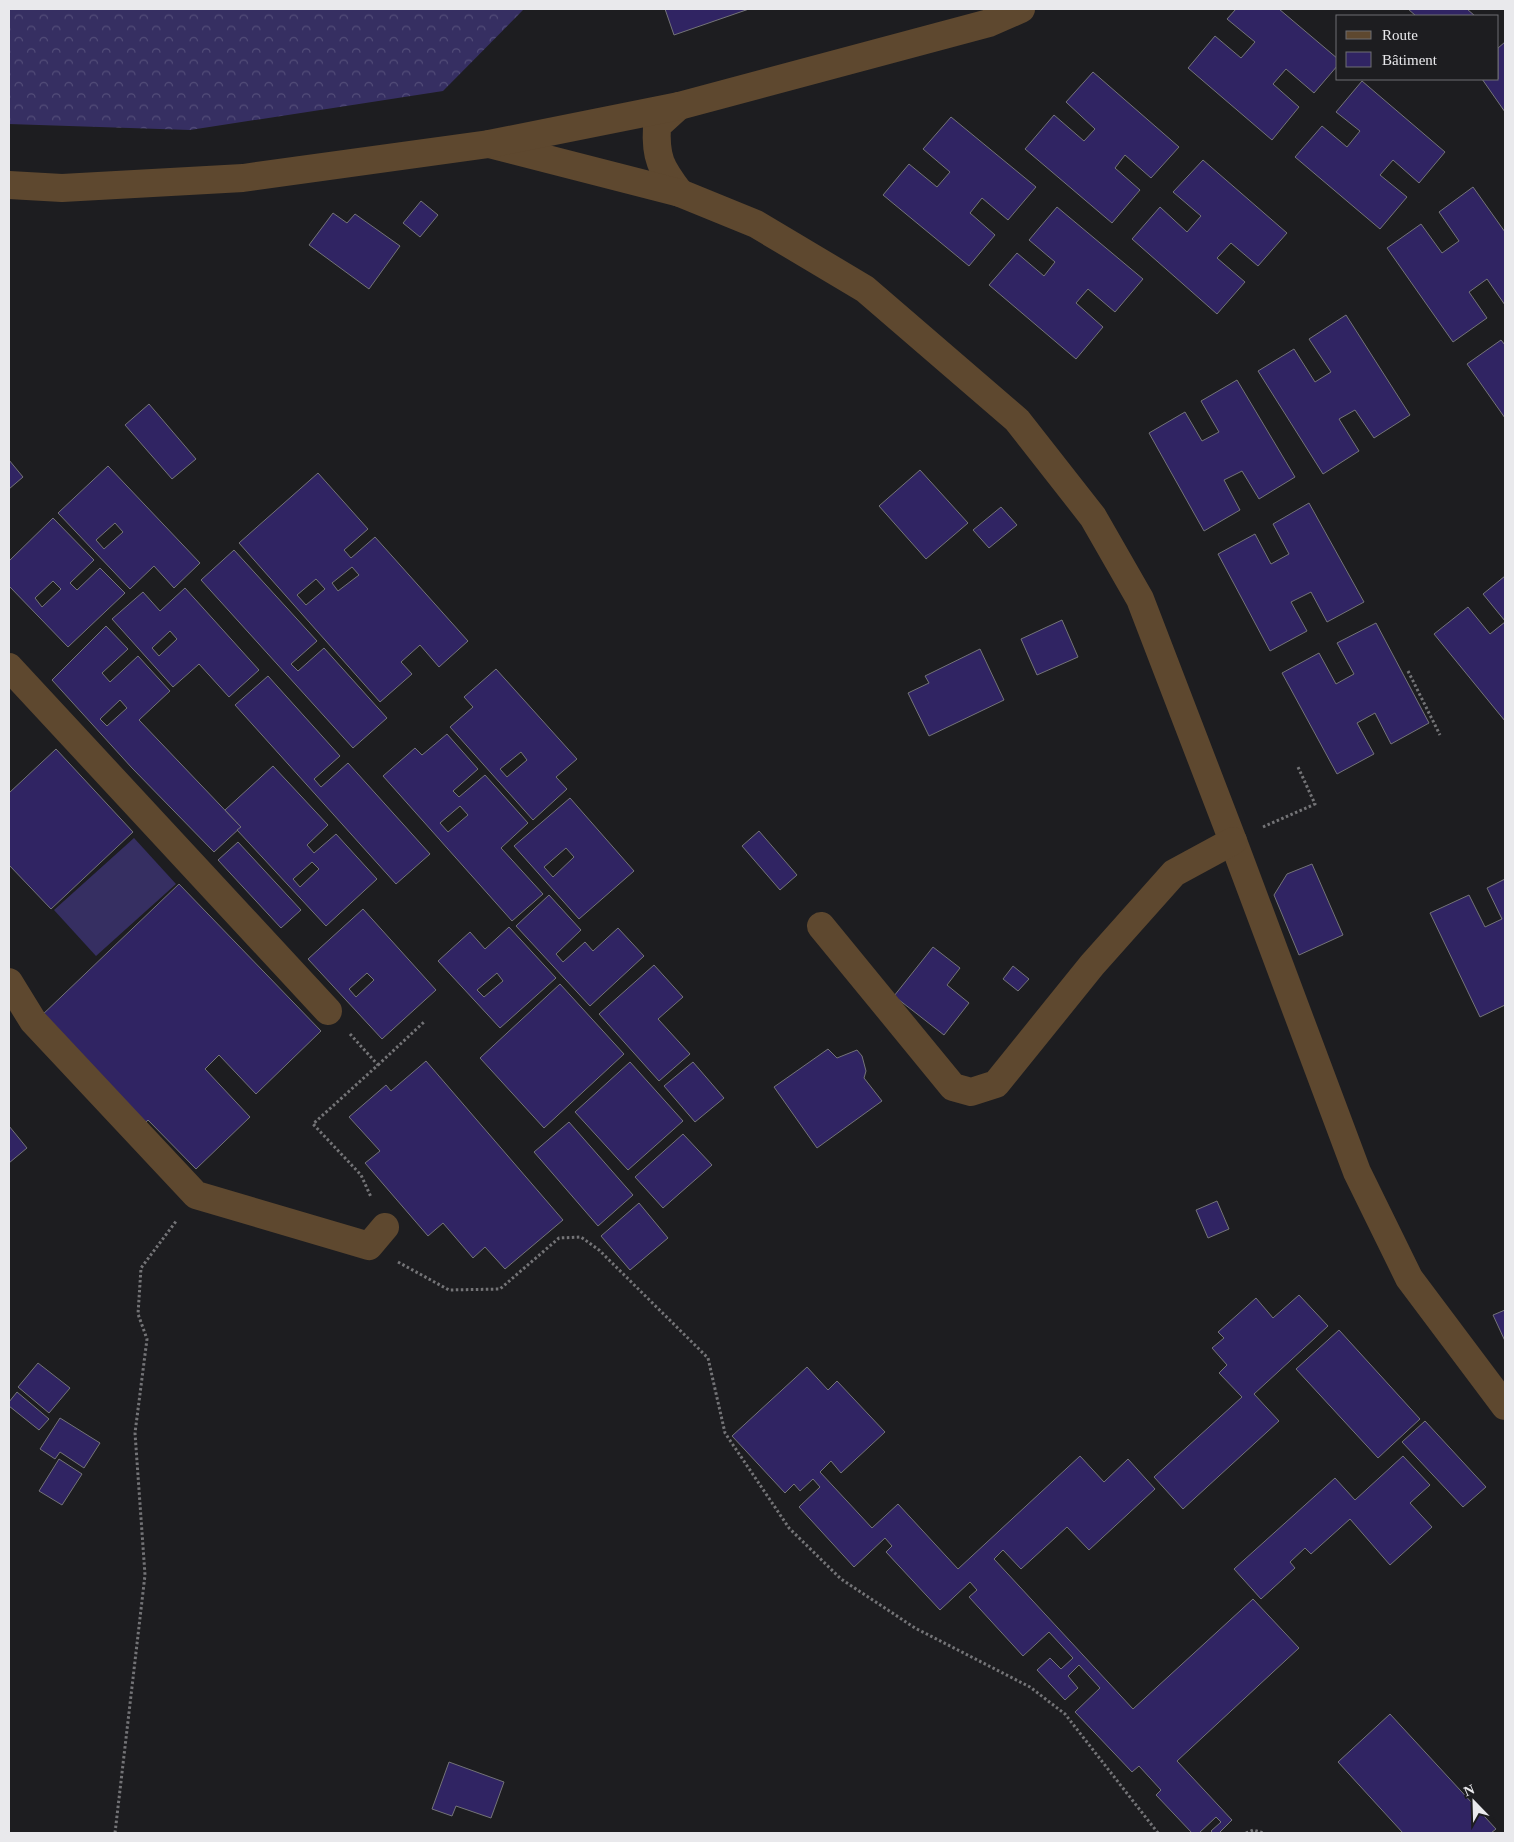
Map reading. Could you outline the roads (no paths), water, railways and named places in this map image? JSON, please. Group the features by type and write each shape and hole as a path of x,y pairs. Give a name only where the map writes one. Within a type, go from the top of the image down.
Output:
{"street":[{"path":"9,186 62,188 244,178 488,144 678,106 989,24 1021,9"},
{"path":"678,106 657,126 656,146 664,171 680,193"},
{"path":"488,144 680,193 756,224 865,289 1017,420 1093,517 1140,598 1357,1172 1409,1278 1505,1406"},
{"path":"9,667 328,1011"},
{"path":"821,926 953,1087 971,1092 996,1084 1092,966 1174,873 1233,841"},
{"path":"9,982 33,1021 196,1195 377,1236"}]}
